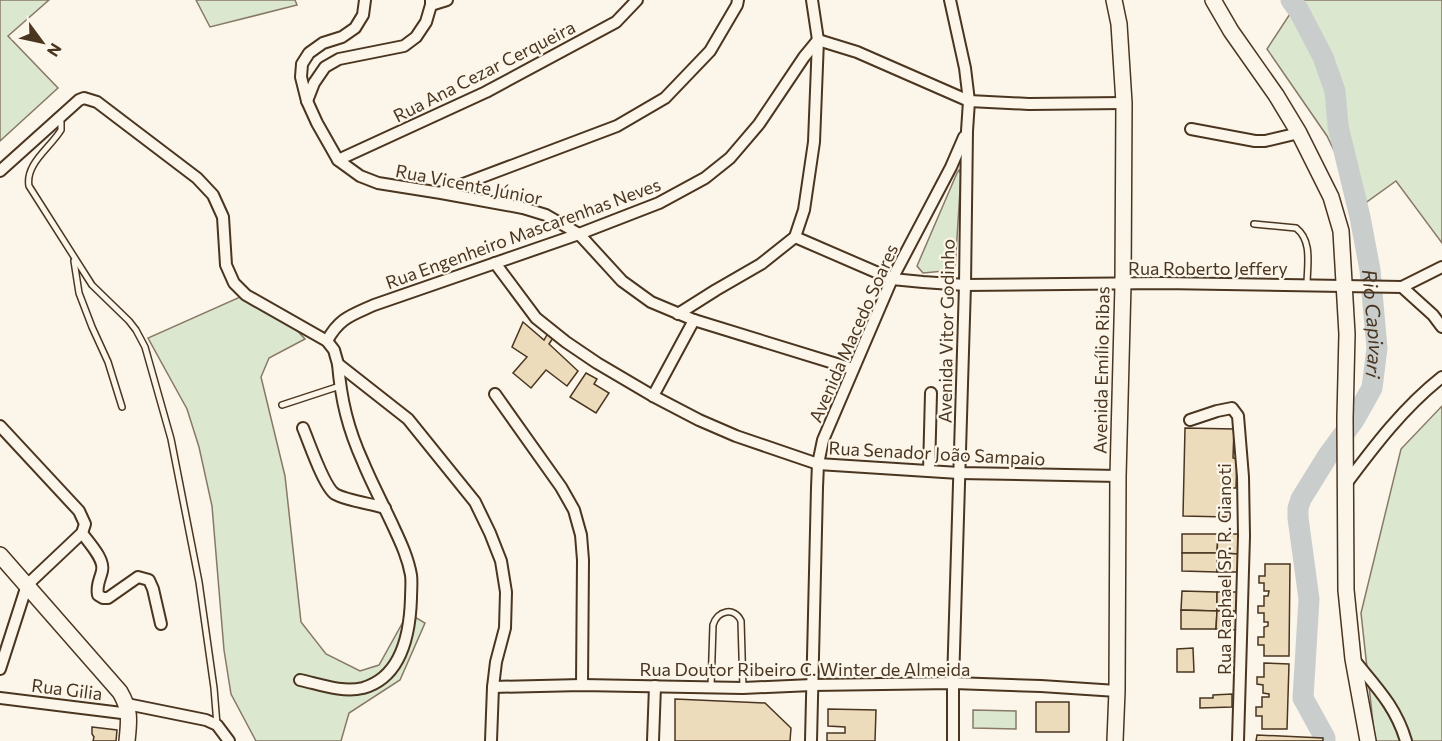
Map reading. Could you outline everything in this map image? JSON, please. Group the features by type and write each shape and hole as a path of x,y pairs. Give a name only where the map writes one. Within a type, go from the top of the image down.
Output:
{"street":[{"name":"Rua Vicente Júnior","path":"365,0 363,15 355,28 309,53 302,64 301,77 307,101 338,160 360,176 378,183 524,208 546,215 579,234 622,280 651,302 694,320 853,369"},
{"path":"307,101 314,83 325,67 339,59 404,46 416,37 426,22 431,3 447,0"},
{"name":"Rua Ana Cezar Cerqueira","path":"338,160 486,92 616,22 637,0"},
{"path":"441,193 617,126 665,98 710,51 738,0"},
{"path":"678,314 761,264 795,237 804,210 814,142 818,40 812,0"},
{"name":"Avenida Vitor Godinho","path":"950,0 965,68 969,101 953,741"},
{"name":"Avenida Emílio Ribas","path":"1114,0 1119,24 1124,103 1115,741"},
{"path":"1213,0 1299,133 1331,197 1341,231 1349,286 1345,418 1347,590 1353,659 1368,741"},
{"path":"818,40 857,52 969,101 1029,104 1124,103"},
{"name":"Rua Engenheiro Mascarenhas Neves","path":"327,341 332,331 343,319 374,304 579,234 659,203 705,178 730,158 759,124 818,40"},
{"path":"0,171 79,100 84,98 97,102 197,178 213,195 223,217 226,265 234,283 246,295 327,341 334,350 346,416 362,460 404,550 412,577 410,620 406,642 394,666 377,682 361,688 343,690 300,680"},
{"path":"1191,129 1255,141 1299,133"},
{"name":"Avenida Macedo Soares","path":"811,741 818,464 824,440 892,279 951,167 967,131"},
{"path":"951,167 957,166 966,172"},
{"name":"Rua Roberto Jeffery","path":"795,237 892,279 965,285 1163,283 1398,287"},
{"name":"Rua Senador João Sampaio","path":"495,263 536,318 558,336 597,363 653,396 736,436 818,464 959,473 1118,476"},
{"path":"1442,267 1398,287 1433,315 1442,327"},
{"path":"653,396 694,320"},
{"path":"338,364 408,419 428,441 474,502 490,533 501,561 506,592 505,628 496,662 493,687 491,741"},
{"path":"1346,484 1388,429 1430,386 1442,377"},
{"path":"929,471 931,393"},
{"path":"495,394 561,487 574,510 581,535 583,560 582,685"},
{"name":"Rua Raphael SP. R. Gianoti","path":"1190,420 1232,408 1238,416 1243,477 1244,536 1238,741"},
{"path":"0,426 79,511 85,524 82,533 27,585 0,669"},
{"path":"303,428 332,493 342,498 385,508"},
{"path":"82,533 100,559 103,568 97,588 98,595 108,598 138,577 149,580 161,624"},
{"path":"0,555 120,692 128,709 127,741"},
{"path":"1353,659 1387,699 1406,741"},
{"name":"Rua Doutor Ribeiro C. Winter de Almeida","path":"493,687 582,685 743,688 953,683 1117,691"},
{"path":"653,741 655,686"},
{"name":"Rua Gilia","path":"0,698 128,709 206,720 217,725"},
{"path":"217,725 229,741"}],"lane":[{"path":"58,119 61,122 61,130 30,171 29,186 92,285 129,321 145,347 171,439 195,560 214,688 217,725"},
{"path":"1254,224 1296,228 1301,231 1308,249 1307,285"},
{"path":"73,257 79,292 108,362 122,406"},
{"path":"282,405 340,386"},
{"path":"711,687 713,625 715,618 722,613 732,612 739,616 741,621 743,688"}],"green space":[{"path":"0,0 49,0 8,36 58,88 0,141"},
{"path":"196,0 295,0 297,5 210,27"},
{"path":"1283,0 1442,0 1442,243 1396,181 1361,206 1327,136 1267,49 1290,14"},
{"path":"959,170 961,174 955,270 923,273 917,266"},
{"path":"240,297 291,324 305,339 269,358 261,377 285,476 301,622 326,654 360,671 379,665 408,613 425,623 400,680 349,713 341,741 256,741 231,694 224,650 212,506 199,447 187,409 148,338"},
{"path":"1442,406 1442,741 1375,741 1361,613 1401,449"},
{"path":"973,710 1016,711 1016,729 973,728"}],"building":[{"path":"523,322 544,340 548,333 553,338 549,344 578,371 567,386 546,370 531,388 513,373 527,357 512,347"},
{"path":"586,373 597,379 594,384 609,393 596,413 570,397"},
{"path":"1185,428 1234,429 1233,458 1237,459 1236,488 1229,488 1228,517 1183,516"},
{"path":"1182,534 1218,534 1217,553 1182,553"},
{"path":"1218,534 1241,534 1240,554 1217,553"},
{"path":"1182,553 1217,553 1217,572 1182,571"},
{"path":"1217,553 1240,554 1240,572 1217,572"},
{"path":"1265,564 1290,564 1289,656 1264,656 1264,645 1258,645 1258,637 1264,637 1264,627 1268,626 1268,622 1264,622 1264,613 1258,613 1258,606 1264,606 1264,596 1268,596 1269,591 1264,591 1264,583 1259,583 1259,576 1265,576"},
{"path":"1182,591 1217,592 1217,611 1181,610"},
{"path":"1217,592 1240,592 1239,611 1217,611"},
{"path":"1181,610 1217,611 1216,629 1181,629"},
{"path":"1217,611 1239,611 1239,630 1216,629"},
{"path":"1193,648 1194,672 1177,672 1177,649"},
{"path":"1264,663 1289,664 1287,729 1262,729 1262,716 1256,716 1256,707 1262,707 1262,697 1269,697 1269,694 1263,693 1263,685 1257,684 1257,677 1264,677"},
{"path":"1232,694 1232,707 1200,708 1200,698"},
{"path":"675,699 765,703 791,728 790,741 675,741"},
{"path":"1036,702 1069,702 1069,732 1036,732"},
{"path":"828,709 876,710 875,741 827,741 827,733 845,733 845,727 828,726"},
{"path":"92,727 117,730 116,741 93,741"},
{"path":"1257,735 1323,738 1323,741 1256,741"}],"waterway":[{"name":"Rio Capivari","path":"1291,0 1323,57 1335,91 1338,126 1370,270 1377,348 1372,388 1354,420 1327,457 1301,499 1298,508 1309,599 1303,698 1325,741"}]}
